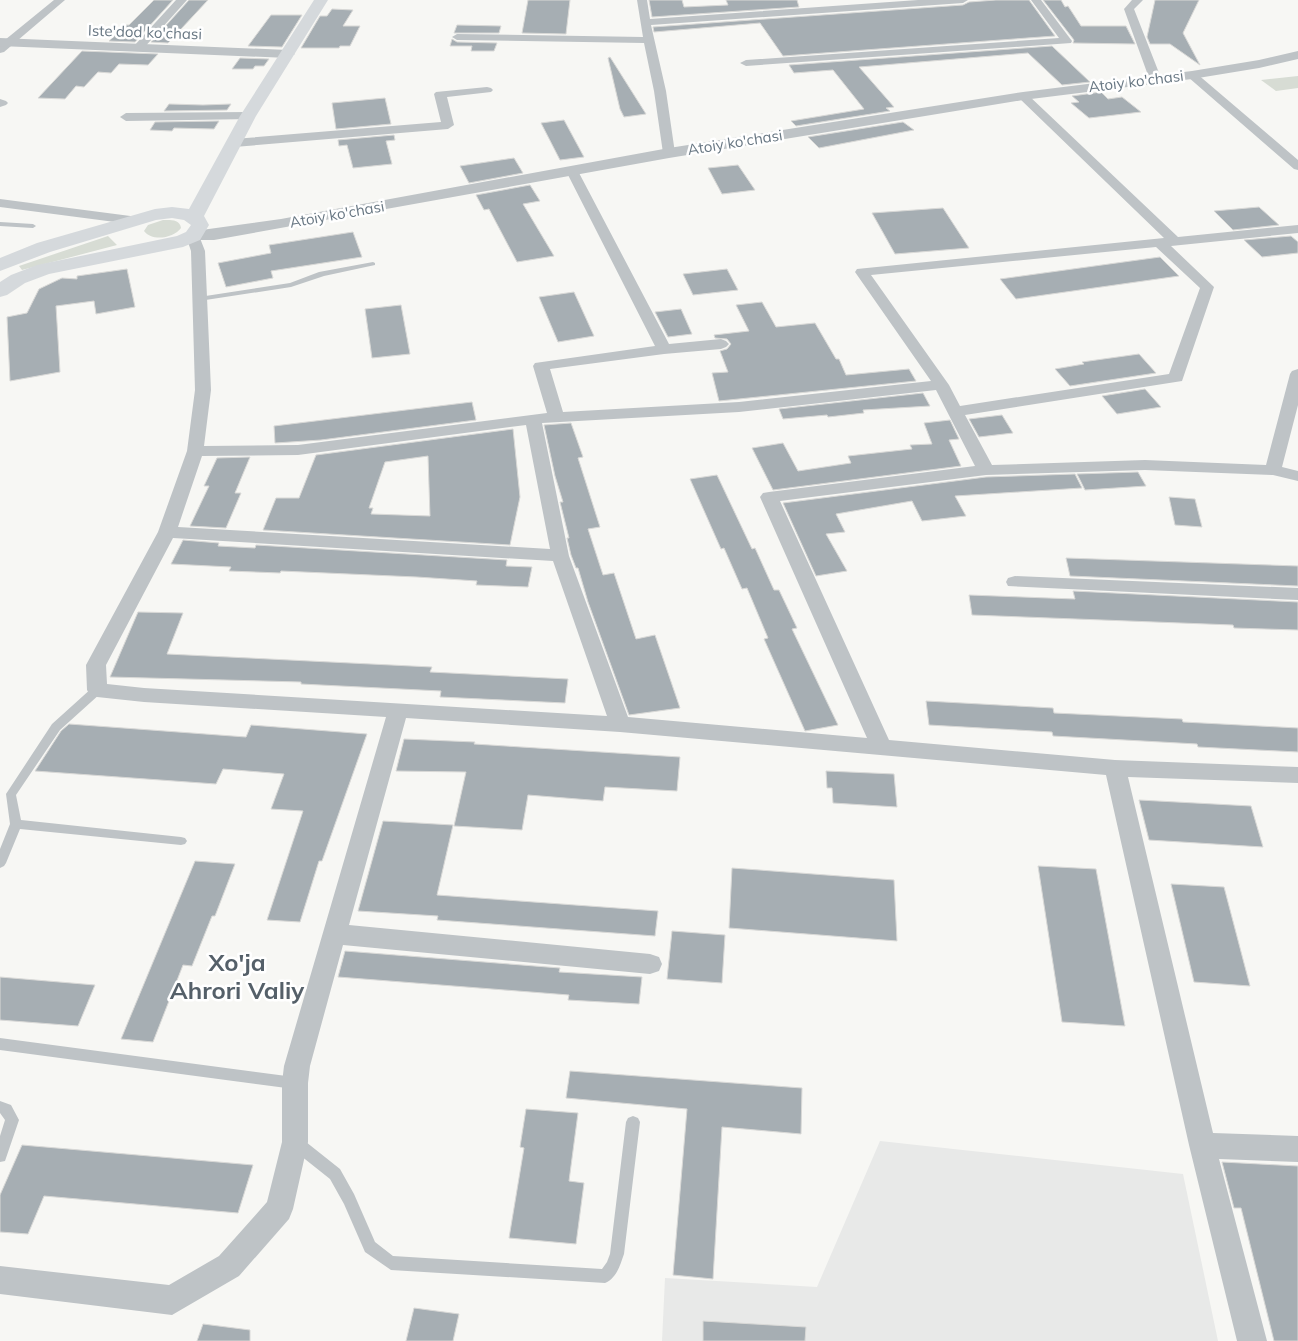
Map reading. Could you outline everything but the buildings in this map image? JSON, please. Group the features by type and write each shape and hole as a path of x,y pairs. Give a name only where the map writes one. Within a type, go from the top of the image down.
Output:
{"main road":[{"path":"194,216 248,116 321,0"},
{"path":"155,246 144,245 130,237 129,232 132,226 191,192 234,143"},
{"path":"0,265 36,250 146,218 176,213 194,216 199,220 200,225 193,236 169,245 155,246 31,273 11,282 0,292"}],"street":[{"path":"3,45 60,0"},
{"path":"138,48 182,0"},
{"path":"642,0 648,40 660,91 669,153"},
{"path":"800,0 804,12"},
{"path":"645,22 725,12 804,12 877,3 963,0"},
{"path":"746,63 1067,41 1036,0"},
{"path":"1138,0 1129,9 1155,78"},
{"path":"457,37 648,40"},
{"name":"Iste'dod ko'chasi","path":"3,45 288,54"},
{"name":"Atoiy ko'chasi","path":"193,236 214,235 281,224 669,153 1023,96 1155,78 1192,75 1259,64 1298,55"},
{"path":"1192,75 1298,166"},
{"path":"234,143 448,125 440,94 487,90"},
{"path":"954,412 1176,378 1208,287 1168,242 1023,96"},
{"path":"126,117 248,116"},
{"path":"572,171 664,349"},
{"path":"0,203 146,218"},
{"name":"Atoiy ko'chasi","path":"194,216 234,225 281,224"},
{"path":"986,470 941,385 862,272 1298,229"},
{"path":"193,236 198,250 203,390 195,451 167,532 96,665 97,690 620,724 1115,768 1298,775"},
{"path":"556,418 541,366 664,349 720,344"},
{"path":"1273,470 1298,374"},
{"path":"195,451 298,450 533,419 739,407 941,385"},
{"path":"533,419 560,556 620,724"},
{"path":"882,748 769,497 986,470 1145,465 1273,470 1298,476"},
{"path":"167,532 560,556"},
{"path":"1015,582 1298,594"},
{"path":"0,1280 172,1300 229,1266 279,1209 295,1142 295,1083 297,1066 398,711"},
{"path":"1115,768 1202,1145 1252,1341"},
{"path":"335,934 650,964"},
{"path":"1202,1145 1298,1149"}],"lane":[{"path":"0,224 33,226"},
{"path":"199,298 291,285 322,274 373,264"},
{"path":"0,863 16,824 11,794 56,727 97,690"},
{"path":"16,824 181,841"},
{"path":"0,1044 295,1083"},
{"path":"0,1107 6,1109 12,1120 0,1156"},
{"path":"295,1142 335,1174 349,1199 370,1246 391,1263 605,1276 614,1266 633,1122"}],"shaded area":[{"path":"1298,76 1298,88 1276,91 1261,80"},
{"path":"163,220 177,222 181,228 173,234 157,238 144,231 148,225"},
{"path":"108,236 117,245 22,270 19,266"},
{"path":"880,1141 1183,1174 1218,1341 662,1341 665,1278 817,1287"}],"district":[{"name":"Xo'ja Ahrori Valiy","path":"237,976"}]}
